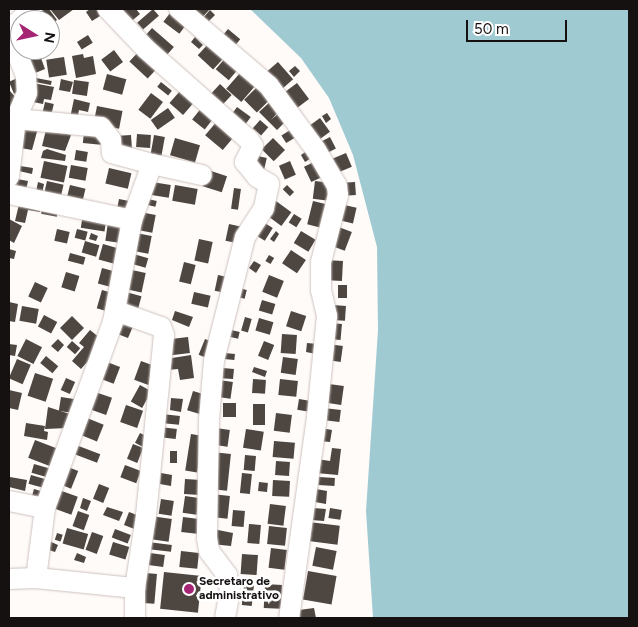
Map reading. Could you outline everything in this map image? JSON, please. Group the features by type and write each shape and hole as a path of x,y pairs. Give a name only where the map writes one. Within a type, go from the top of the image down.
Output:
{"street":[{"path":"9,177 16,119 27,93 26,76 9,31 32,9"},
{"path":"108,9 153,56 249,140 252,146 245,162 257,177 269,184 264,208 245,237 214,360 208,420 207,538 209,551 227,575 229,583 225,618"},
{"path":"179,9 269,86 316,150 337,186 338,195 321,262 321,290 327,316 317,417 289,618"},
{"path":"16,119 101,127 111,140 112,153 202,175"},
{"path":"36,578 45,508 116,311 132,220 152,164"},
{"path":"9,194 132,220"},
{"path":"116,311 161,327 164,335 135,588 135,618"},
{"path":"9,501 45,508"},
{"path":"9,580 36,578 135,588"}],"water":[{"path":"250,9 629,9 629,618 373,618 366,511 378,330 377,247 353,155 329,98 301,58"}],"building":[{"path":"74,9 60,19 60,10 51,10"},
{"path":"90,9 96,9 100,16 92,21 86,12"},
{"path":"119,9 136,9 140,14 127,25"},
{"path":"153,9 159,16 143,30 137,23"},
{"path":"188,9 210,9 199,21"},
{"path":"210,10 215,15 207,23 203,18"},
{"path":"170,13 186,25 179,34 163,22"},
{"path":"152,28 174,47 163,59 142,40"},
{"path":"228,29 240,39 232,49 220,39"},
{"path":"88,35 93,43 82,50 77,42"},
{"path":"195,37 203,45 199,49 191,42"},
{"path":"210,42 225,56 213,69 198,55"},
{"path":"141,49 159,66 148,78 129,61"},
{"path":"114,50 123,62 110,72 101,60"},
{"path":"83,54 84,58 93,56 96,74 76,78 72,56"},
{"path":"64,57 67,75 49,78 46,60 60,60 60,58"},
{"path":"226,57 239,68 229,80 216,69"},
{"path":"22,60 42,60 45,69 28,76"},
{"path":"278,62 293,79 280,91 264,74"},
{"path":"295,66 300,71 294,77 289,71"},
{"path":"240,73 255,86 241,102 226,89"},
{"path":"107,74 126,79 122,95 103,89"},
{"path":"20,77 25,89 14,94 9,82"},
{"path":"36,78 52,81 51,85 35,82"},
{"path":"61,79 73,82 70,92 59,90"},
{"path":"74,80 89,82 87,96 72,94"},
{"path":"161,82 172,91 168,95 157,87"},
{"path":"33,83 54,87 51,100 44,99 43,104 33,102"},
{"path":"297,83 309,99 295,110 283,94"},
{"path":"220,84 232,95 219,109 207,98"},
{"path":"259,85 272,98 257,113 244,100"},
{"path":"9,90 21,103 9,115"},
{"path":"180,91 194,103 183,115 170,103"},
{"path":"151,93 163,102 150,119 138,110"},
{"path":"74,99 90,103 88,112 79,110 77,120 70,118"},
{"path":"272,100 281,109 271,120 280,112 287,120 277,130 259,112"},
{"path":"45,102 54,104 52,114 43,112"},
{"path":"97,106 123,111 119,129 94,124"},
{"path":"202,107 215,117 205,129 192,120"},
{"path":"237,107 251,117 243,128 229,118"},
{"path":"168,108 175,118 158,130 151,120"},
{"path":"327,113 331,119 326,123 322,116"},
{"path":"320,118 330,132 316,142 306,128"},
{"path":"218,120 236,135 223,150 205,135"},
{"path":"260,120 268,127 261,136 253,128"},
{"path":"19,126 38,128 32,150 15,147"},
{"path":"47,126 68,130 67,134 71,135 65,151 42,146"},
{"path":"295,127 300,135 286,143 281,135"},
{"path":"84,132 102,134 101,145 83,143"},
{"path":"137,134 151,135 150,148 136,147"},
{"path":"131,135 132,150 116,151 115,136"},
{"path":"154,135 165,137 162,156 151,154"},
{"path":"330,137 336,149 324,154 318,143"},
{"path":"175,138 200,145 195,162 170,155"},
{"path":"273,138 285,150 274,161 262,149"},
{"path":"47,149 66,155 65,161 41,158 43,151"},
{"path":"76,150 88,152 86,162 74,160"},
{"path":"308,150 313,157 305,162 301,155"},
{"path":"346,153 352,167 333,175 328,161"},
{"path":"258,156 267,158 264,172 255,170"},
{"path":"44,161 67,166 64,183 40,178"},
{"path":"290,161 296,175 285,179 279,166"},
{"path":"314,162 321,177 311,182 304,167"},
{"path":"71,165 88,168 85,181 69,178"},
{"path":"20,166 33,168 32,174 19,171"},
{"path":"109,168 131,173 128,189 105,184"},
{"path":"208,170 227,176 222,192 203,186"},
{"path":"17,179 28,181 26,190 16,187"},
{"path":"47,181 64,185 61,197 44,194"},
{"path":"315,181 331,183 329,201 313,199"},
{"path":"38,182 44,184 42,194 36,192"},
{"path":"152,182 171,185 169,198 150,195"},
{"path":"355,182 356,195 341,196 340,183"},
{"path":"70,185 86,189 83,200 67,196"},
{"path":"175,185 198,189 195,205 172,201"},
{"path":"287,185 294,192 290,196 283,189"},
{"path":"234,188 241,189 238,210 231,209"},
{"path":"119,199 129,201 127,211 117,209"},
{"path":"148,199 157,201 155,207 147,205"},
{"path":"20,200 41,204 40,212 28,210 25,223 15,221"},
{"path":"276,201 291,212 281,226 266,215"},
{"path":"313,201 329,205 323,228 307,224"},
{"path":"43,204 59,207 57,217 41,214"},
{"path":"340,204 357,208 353,223 336,220"},
{"path":"140,212 156,215 152,233 137,230"},
{"path":"83,214 107,218 105,232 81,228"},
{"path":"294,214 302,219 296,227 289,222"},
{"path":"9,219 22,226 14,243 9,240"},
{"path":"260,220 273,228 265,241 252,233"},
{"path":"108,222 122,224 119,243 105,241"},
{"path":"229,224 243,227 239,244 225,241"},
{"path":"336,226 352,232 345,251 329,245"},
{"path":"57,229 70,232 67,244 54,241"},
{"path":"77,229 88,232 85,241 75,238"},
{"path":"276,231 279,234 274,242 270,239"},
{"path":"301,231 316,240 308,252 294,243"},
{"path":"91,233 98,236 96,241 89,239"},
{"path":"136,233 152,236 148,254 133,251"},
{"path":"199,239 213,242 208,263 194,261"},
{"path":"85,241 99,245 96,257 82,253"},
{"path":"103,244 121,249 117,265 99,259"},
{"path":"9,249 16,251 14,259 9,258"},
{"path":"291,250 306,260 297,273 282,263"},
{"path":"70,253 85,257 83,265 68,261"},
{"path":"130,253 148,258 146,268 127,263"},
{"path":"269,255 274,258 271,264 265,261"},
{"path":"325,260 343,261 342,281 324,280"},
{"path":"254,261 261,265 256,273 249,268"},
{"path":"184,262 196,265 191,284 179,281"},
{"path":"102,268 121,273 117,289 98,283"},
{"path":"132,270 146,273 142,292 128,290"},
{"path":"66,272 79,276 75,291 61,287"},
{"path":"218,275 232,278 228,294 215,291"},
{"path":"269,275 284,281 277,298 262,292"},
{"path":"35,282 48,288 41,302 28,297"},
{"path":"338,285 347,285 347,298 338,298"},
{"path":"239,288 247,290 245,299 237,297"},
{"path":"102,290 116,294 111,312 97,308"},
{"path":"126,292 141,296 136,315 121,311"},
{"path":"194,292 211,296 208,308 191,304"},
{"path":"262,300 275,304 272,315 259,311"},
{"path":"9,302 18,304 15,322 9,321"},
{"path":"333,305 346,306 345,321 332,320"},
{"path":"22,306 39,309 36,324 19,321"},
{"path":"175,311 193,317 189,327 172,320"},
{"path":"291,311 306,316 301,331 286,326"},
{"path":"44,315 57,322 51,334 38,326"},
{"path":"72,316 84,328 72,340 60,328"},
{"path":"245,317 252,319 248,332 241,330"},
{"path":"259,318 273,322 270,335 255,330"},
{"path":"119,319 134,324 128,338 115,333"},
{"path":"331,323 342,324 341,340 330,339"},
{"path":"227,329 240,332 238,339 225,336"},
{"path":"90,330 105,342 81,369 72,361 84,347 79,343"},
{"path":"282,334 297,335 296,354 281,353"},
{"path":"188,337 190,353 167,356 165,340"},
{"path":"26,339 42,347 33,364 17,356"},
{"path":"58,339 64,345 58,352 51,346"},
{"path":"205,339 215,343 209,359 199,355"},
{"path":"72,341 80,348 75,354 67,347"},
{"path":"264,341 274,345 268,360 258,356"},
{"path":"307,343 318,344 316,354 306,352"},
{"path":"9,344 17,345 15,356 9,355"},
{"path":"328,344 343,346 341,362 326,360"},
{"path":"225,353 235,354 234,360 224,359"},
{"path":"191,355 194,378 180,380 178,369 167,370 166,359"},
{"path":"46,356 58,366 52,373 40,363"},
{"path":"283,357 298,359 296,375 281,373"},
{"path":"17,359 31,365 23,384 9,378"},
{"path":"141,361 155,366 148,385 134,380"},
{"path":"107,362 120,367 114,384 101,379"},
{"path":"254,367 267,371 265,377 252,372"},
{"path":"223,368 234,369 233,379 217,378"},
{"path":"35,373 53,379 46,402 28,396"},
{"path":"66,378 75,382 70,394 61,390"},
{"path":"253,379 266,380 265,394 252,393"},
{"path":"280,379 298,381 296,397 278,395"},
{"path":"219,380 233,382 230,399 217,397"},
{"path":"329,384 344,386 341,405 326,403"},
{"path":"140,385 151,391 142,408 131,402"},
{"path":"9,390 22,393 18,410 9,408"},
{"path":"193,391 206,395 201,414 187,410"},
{"path":"95,392 112,398 106,415 89,409"},
{"path":"61,397 79,400 77,414 59,411"},
{"path":"171,398 183,399 181,412 170,410"},
{"path":"299,399 311,401 309,412 297,410"},
{"path":"223,403 236,403 236,417 223,417"},
{"path":"253,404 265,404 265,425 253,425"},
{"path":"126,405 143,411 137,428 120,422"},
{"path":"48,407 70,414 68,428 45,429"},
{"path":"324,408 341,410 339,422 323,420"},
{"path":"276,413 292,415 290,433 274,431"},
{"path":"162,414 180,416 179,425 161,423"},
{"path":"87,418 104,425 97,441 80,435"},
{"path":"26,423 45,426 44,431 48,432 47,440 24,436"},
{"path":"160,427 177,429 176,439 159,437"},
{"path":"216,428 230,430 227,447 214,445"},
{"path":"321,428 332,430 330,442 320,441"},
{"path":"246,429 264,432 261,451 243,448"},
{"path":"140,433 148,437 143,447 135,443"},
{"path":"191,434 203,436 197,472 185,471"},
{"path":"35,440 58,449 52,467 28,458"},
{"path":"274,441 295,443 294,459 273,457"},
{"path":"133,444 143,448 137,463 127,459"},
{"path":"76,445 100,454 97,463 73,453"},
{"path":"332,448 341,449 338,475 316,473 317,459 330,461"},
{"path":"170,451 177,451 177,463 170,463"},
{"path":"212,452 231,454 227,491 208,489"},
{"path":"245,455 256,456 255,471 244,470"},
{"path":"276,461 290,462 289,476 275,475"},
{"path":"34,464 52,469 50,478 32,473"},
{"path":"125,465 141,471 136,483 120,477"},
{"path":"68,467 78,471 71,489 61,485"},
{"path":"161,473 172,475 171,486 160,484"},
{"path":"242,473 252,474 250,494 240,493"},
{"path":"31,475 48,480 46,489 29,484"},
{"path":"10,477 27,480 25,491 9,487"},
{"path":"319,477 335,478 334,486 318,485"},
{"path":"185,479 201,480 200,495 184,494"},
{"path":"273,480 290,481 289,497 272,496"},
{"path":"259,482 268,483 267,492 258,491"},
{"path":"99,484 109,488 103,503 93,499"},
{"path":"34,489 41,491 37,503 30,501"},
{"path":"316,489 327,491 326,504 315,502"},
{"path":"59,490 78,497 71,515 53,508"},
{"path":"212,494 230,496 227,519 210,517"},
{"path":"185,496 199,498 196,515 183,513"},
{"path":"83,498 91,501 87,511 80,508"},
{"path":"161,499 174,501 171,516 159,514"},
{"path":"270,504 286,506 283,526 268,524"},
{"path":"107,507 123,512 119,521 103,515"},
{"path":"313,508 326,509 324,521 311,520"},
{"path":"330,508 342,510 340,520 328,518"},
{"path":"233,510 245,511 244,527 232,526"},
{"path":"78,511 89,515 84,530 73,526"},
{"path":"129,512 142,517 137,530 124,525"},
{"path":"151,516 172,519 169,542 148,539"},
{"path":"183,517 199,519 197,534 181,532"},
{"path":"309,522 340,526 337,545 307,541"},
{"path":"249,524 261,525 259,544 247,543"},
{"path":"269,526 287,528 285,546 267,544"},
{"path":"67,528 88,534 84,549 63,543"},
{"path":"115,529 131,535 128,543 112,537"},
{"path":"213,529 233,533 231,546 211,544"},
{"path":"92,532 103,536 97,554 86,550"},
{"path":"57,533 63,535 61,542 55,540"},
{"path":"49,541 58,545 55,552 46,549"},
{"path":"113,542 129,547 125,559 109,554"},
{"path":"148,542 172,545 171,552 147,549"},
{"path":"316,547 337,551 333,570 312,566"},
{"path":"271,548 287,550 284,570 269,568"},
{"path":"181,551 199,553 197,569 179,567"},
{"path":"77,553 86,557 84,563 74,560"},
{"path":"150,553 165,555 163,567 148,565"},
{"path":"242,554 258,555 257,575 241,574"},
{"path":"308,571 337,576 332,605 303,600"},
{"path":"164,572 202,576 198,613 160,609"},
{"path":"146,573 157,574 154,604 143,603"},
{"path":"244,584 254,585 252,606 242,605"},
{"path":"265,584 282,585 281,609 264,608"},
{"path":"314,608 316,618 300,618 299,610"}],"place":[{"name":"Secretaro de administrativo","path":"189,589"}]}
